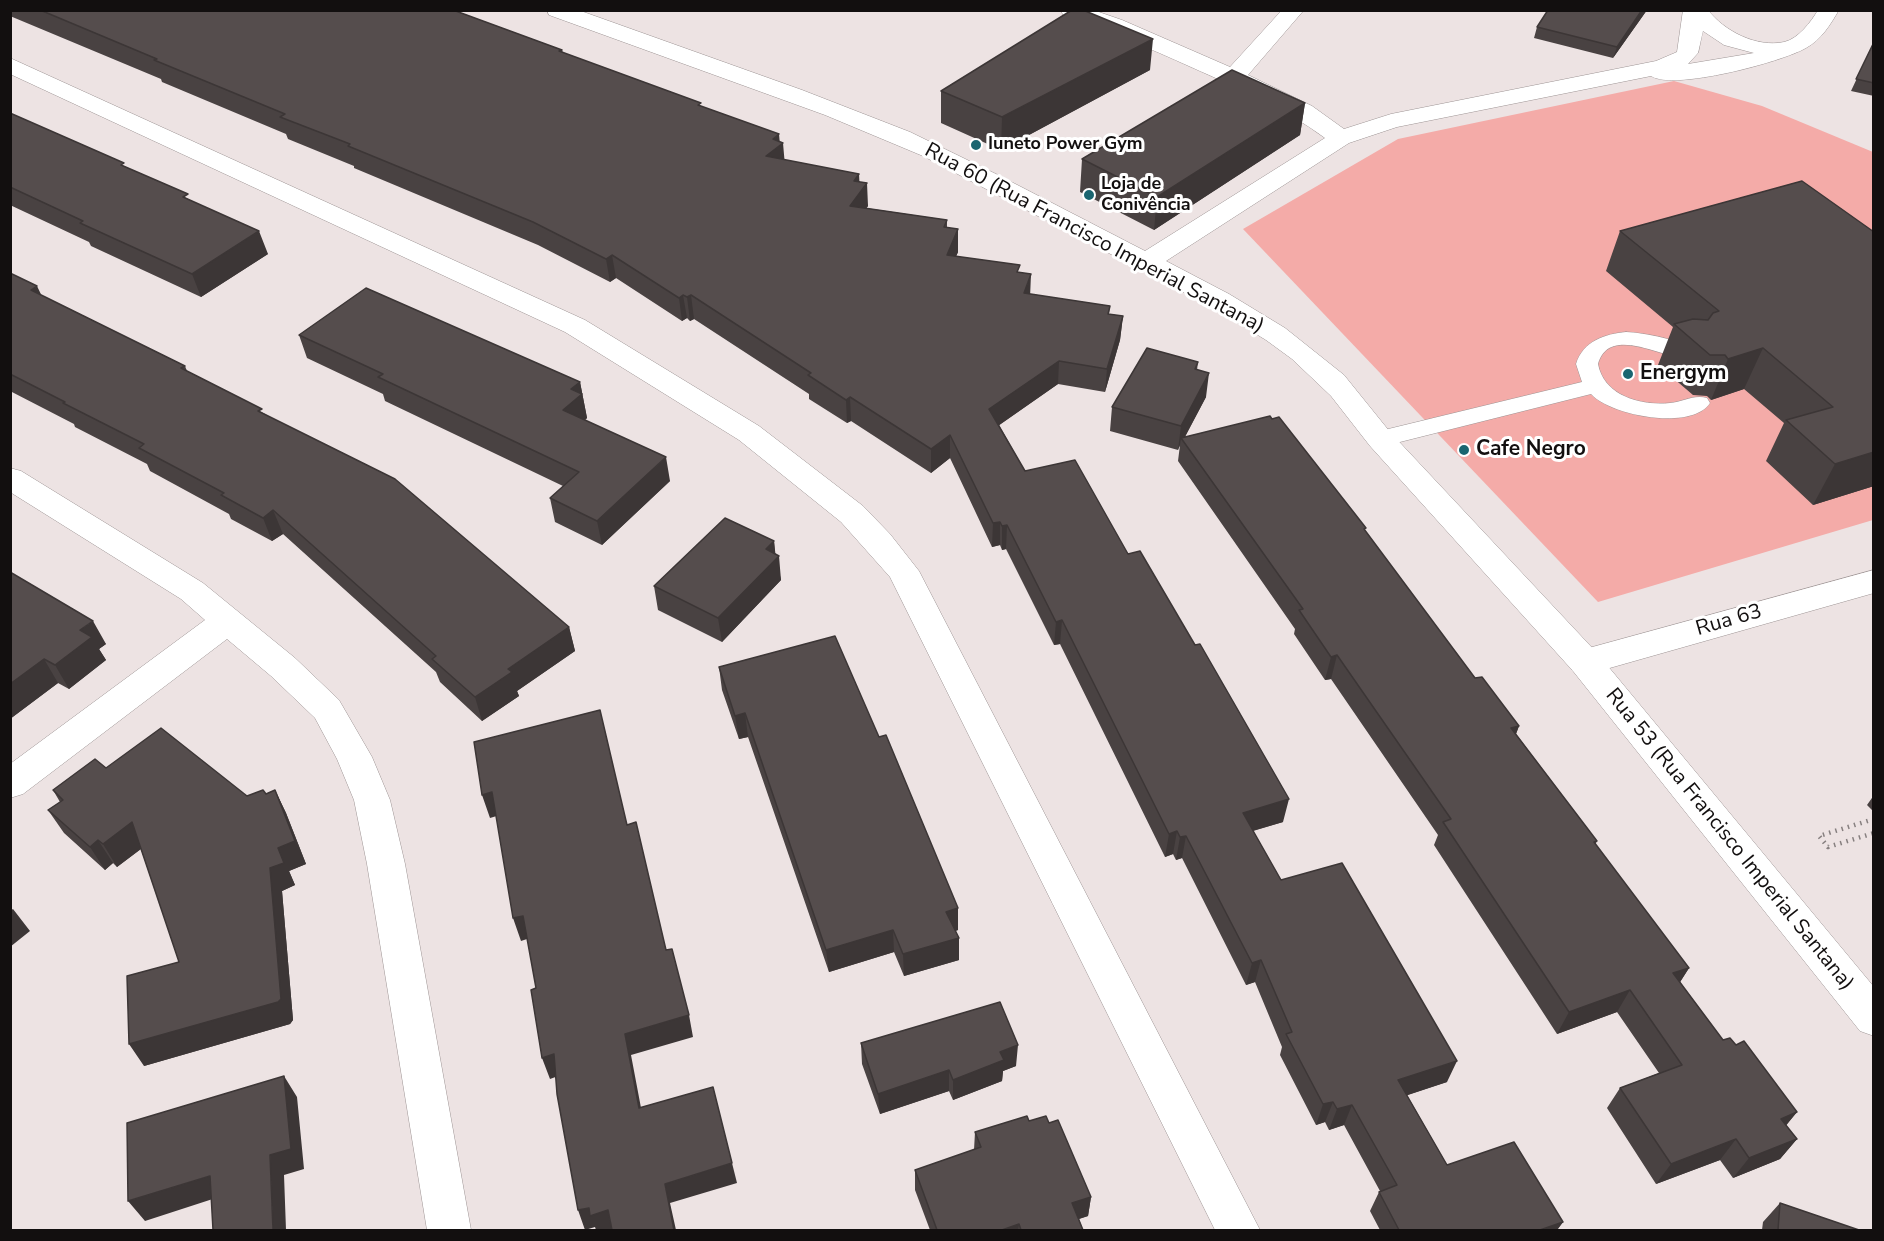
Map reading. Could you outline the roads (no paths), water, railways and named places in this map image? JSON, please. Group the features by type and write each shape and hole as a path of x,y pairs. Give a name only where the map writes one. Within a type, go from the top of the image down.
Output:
{"street":[{"name":"Rua 60 (Rua Francisco Imperial Santana)","path":"556,10 873,126 980,176 1246,314 1287,342 1326,374 1356,406 1380,439 1585,662"},
{"path":"1071,10 1114,25 1234,77 1304,111 1341,138"},
{"path":"1234,77 1294,10"},
{"path":"1146,262 1341,138 1391,121 1662,67 1685,56 1692,42 1690,26 1695,10"},
{"path":"1695,10 1712,29 1742,45 1763,49 1796,46"},
{"path":"1625,76 1689,71 1750,62 1796,46 1817,30 1829,10"},
{"path":"10,65 575,326 749,433 852,514 903,571 1238,1230"},
{"path":"10,478 192,591 283,667 327,709 354,757 372,800 386,864 448,1230"},
{"name":"Rua 63","path":"1585,662 1874,580"},
{"path":"10,784 226,621"},
{"name":"Rua 53 (Rua Francisco Imperial Santana)","path":"1585,662 1866,998"}],"lane":[{"path":"1683,352 1648,340 1613,341 1599,346 1588,358 1589,371 1596,386 1612,398 1642,410 1677,412 1699,403"},
{"path":"1380,439 1596,386"}],"place":[{"name":"Iuneto Power Gym","path":"976,145"},
{"name":"Loja de Conivência","path":"1089,195"},
{"name":"Energym","path":"1628,374"},
{"name":"Cafe Negro","path":"1464,450"}]}
